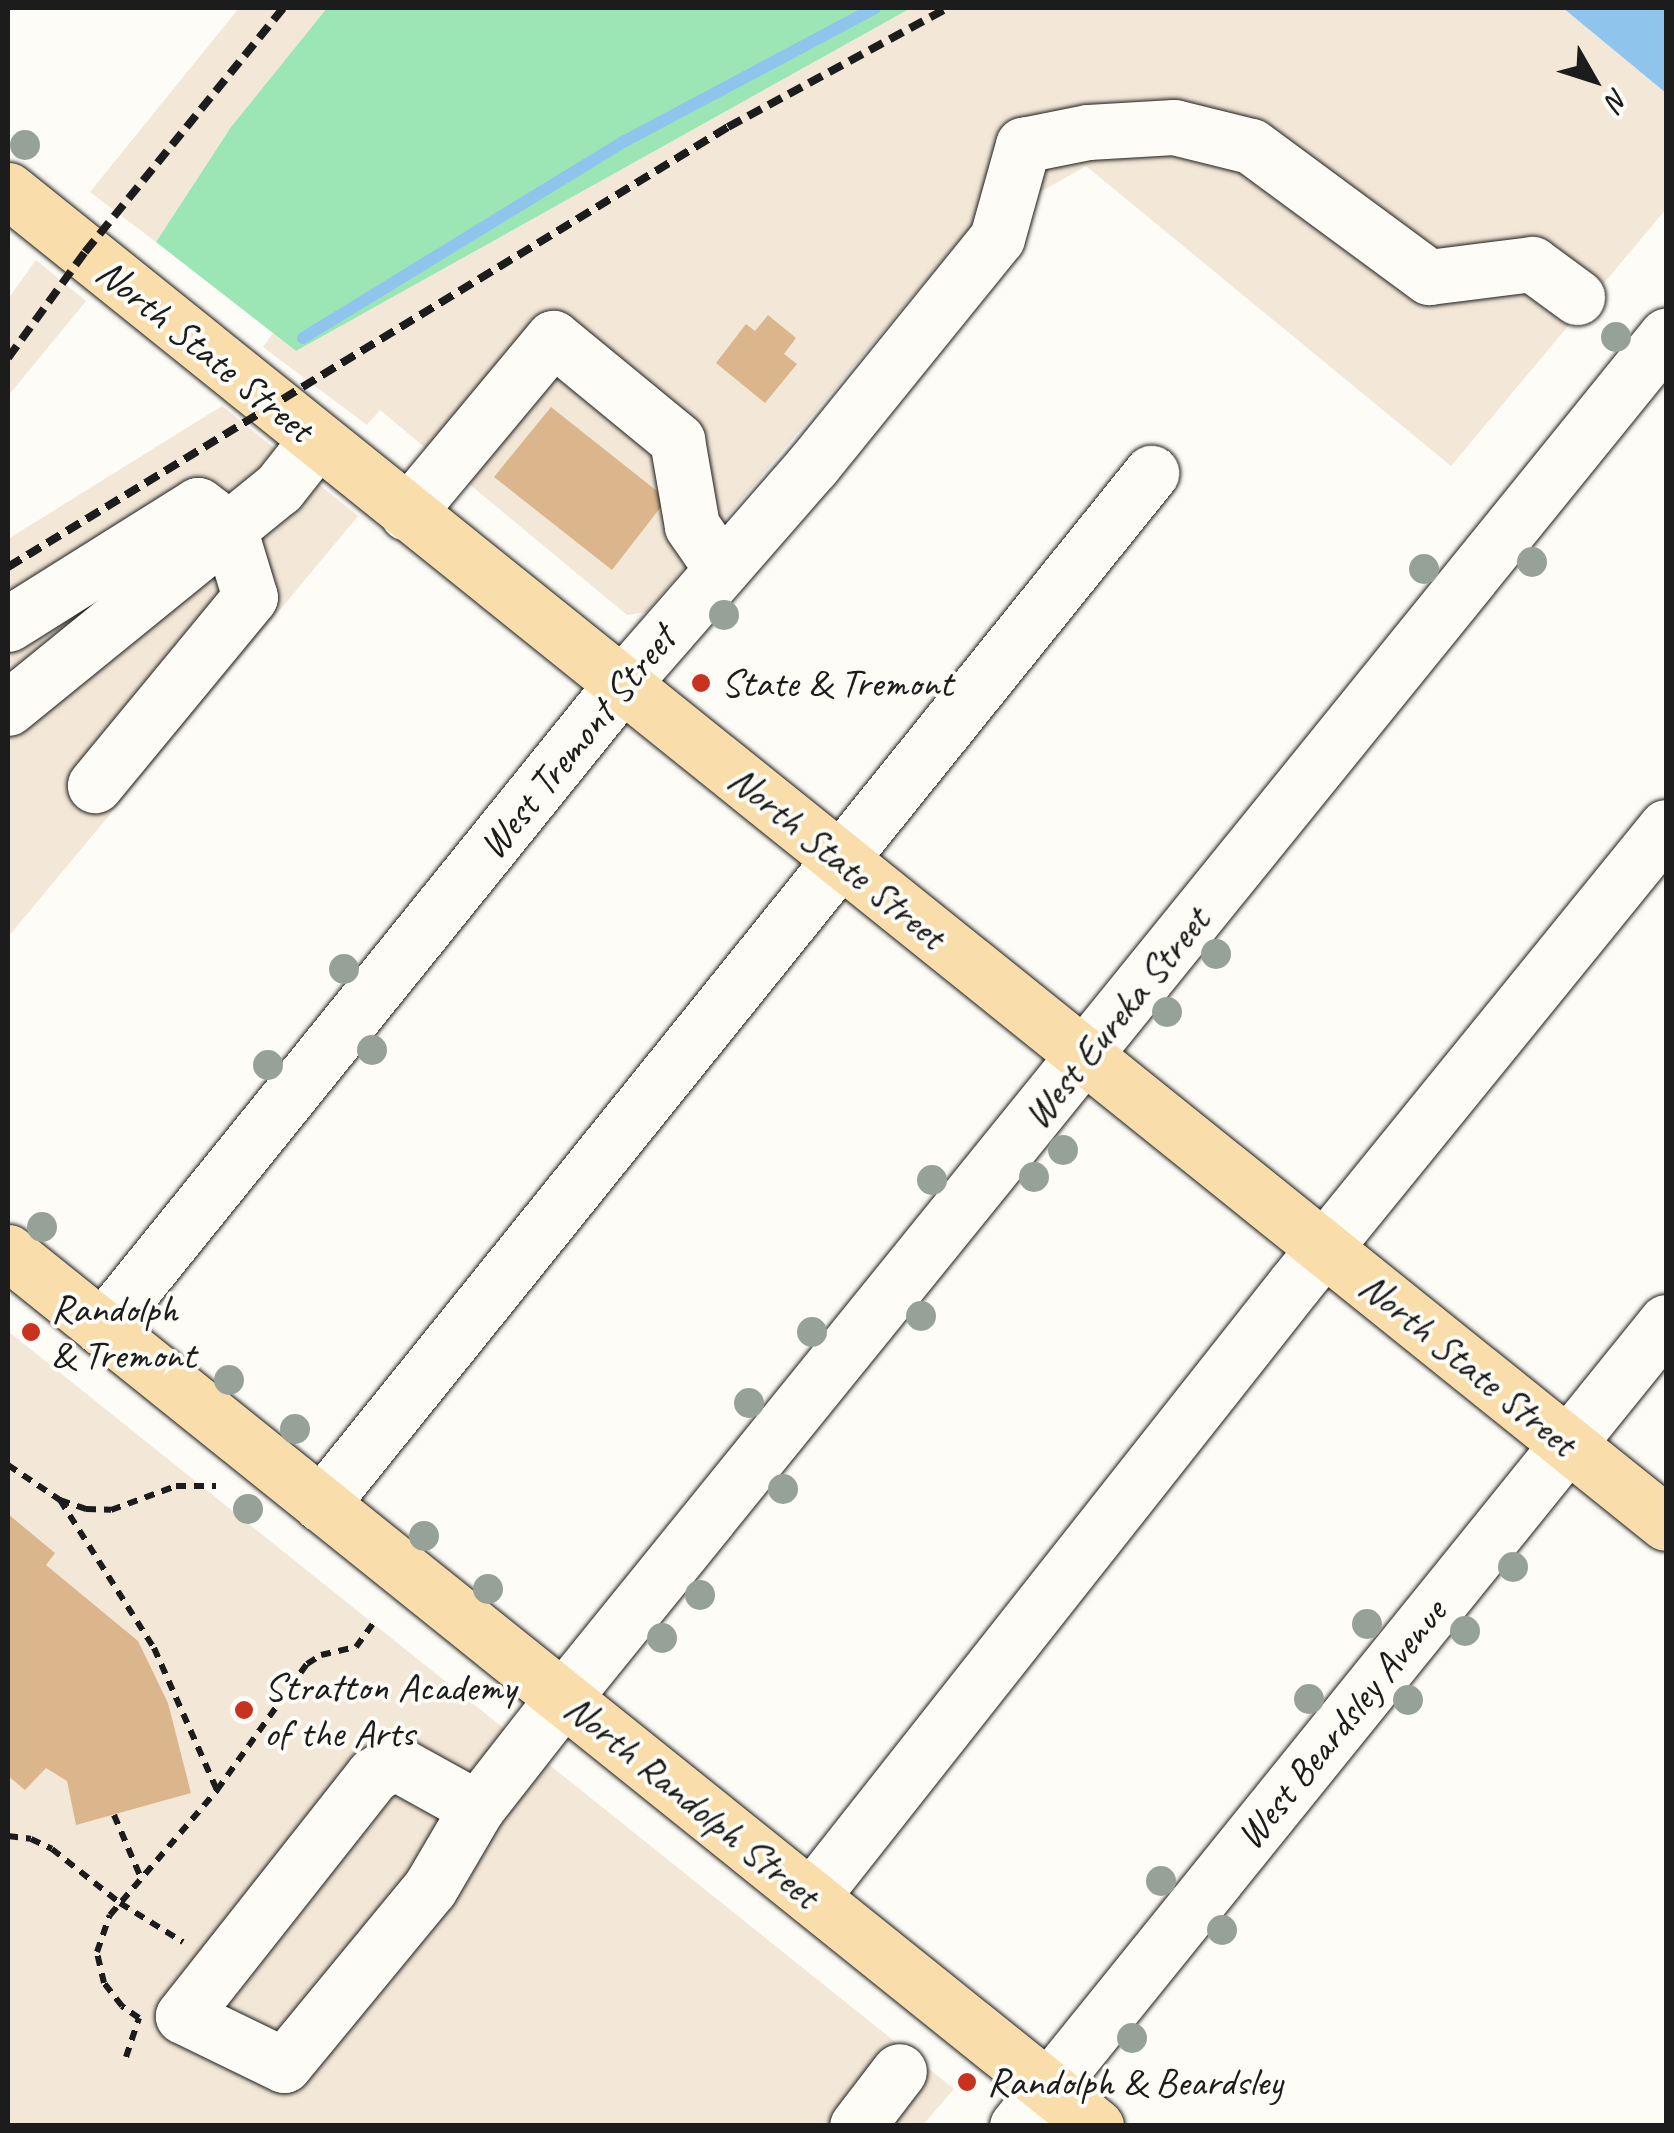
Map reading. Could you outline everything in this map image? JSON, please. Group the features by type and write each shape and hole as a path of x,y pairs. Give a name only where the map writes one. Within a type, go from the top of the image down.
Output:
{"main road":[{"name":"North State Street","path":"8,190 1666,1523"},
{"name":"North Randolph Street","path":"8,1252 811,1897 1032,2106 1096,2126"}],"street":[{"name":"West Tremont Street","path":"102,1328 621,685 813,465 996,238 1023,145 1088,132 1174,127 1251,146 1430,277 1532,264 1576,296"},
{"name":"West Eureka Street","path":"219,1970 182,2016 284,2065 430,1888 477,1808 562,1698 1666,336"},
{"path":"406,513 552,338 677,440 692,526 721,568"},
{"path":"8,708 279,488 316,440"},
{"path":"321,1504 1151,473"},
{"path":"8,624 198,506 229,528 250,597 94,785"},
{"path":"811,1897 1324,1249 1666,827"},
{"name":"West Beardsley Avenue","path":"1032,2106 1666,1322"},
{"path":"219,1970 372,1775 394,1762 477,1808"},
{"path":"856,2126 899,2071"}],"path":[{"path":"8,1465 60,1500 86,1509 111,1510 176,1486 216,1486"},
{"path":"60,1500 154,1648 217,1790"},
{"path":"126,2057 139,2018 111,1994 98,1952 110,1915 217,1790 307,1664 320,1655 356,1647 376,1619"},
{"path":"114,1815 141,1879"},
{"path":"8,1836 32,1839 52,1848 120,1903 168,1930 219,1970"}],"shaded area":[{"path":"239,8 327,8 231,127 156,242 90,192"},
{"path":"911,8 1563,8 1666,93 1666,209 1451,466 1086,166 964,235 647,612 627,615 380,410 367,425 263,347 273,333 296,351"},
{"path":"36,260 86,301 8,396 8,299"},
{"path":"222,406 358,516 8,937 8,539"},
{"name":"Stratton Academy of the Arts","path":"8,1331 954,2089 922,2126 8,2125"}],"green space":[{"path":"327,8 911,8 296,351 156,242 231,127"}],"water":[{"path":"1563,8 1666,8 1666,93"}],"building":[{"path":"768,315 796,338 784,354 797,364 765,403 716,363 746,324 755,331"},
{"path":"551,407 667,499 612,570 494,477"},
{"path":"8,1514 55,1553 46,1565 138,1641 168,1703 191,1793 76,1825 67,1781 46,1768 25,1790 8,1776"}],"waterway":[{"path":"303,338 625,141 875,8"}],"railway":[{"path":"8,358 85,252 283,8"},
{"path":"8,567 728,127 947,8"}],"place":[{"name":"State & Tremont","path":"701,683"},
{"name":"Randolph & Tremont","path":"31,1332"},
{"name":"Stratton Academy of the Arts","path":"244,1710"},
{"name":"Randolph & Beardsley","path":"967,2082"}]}
